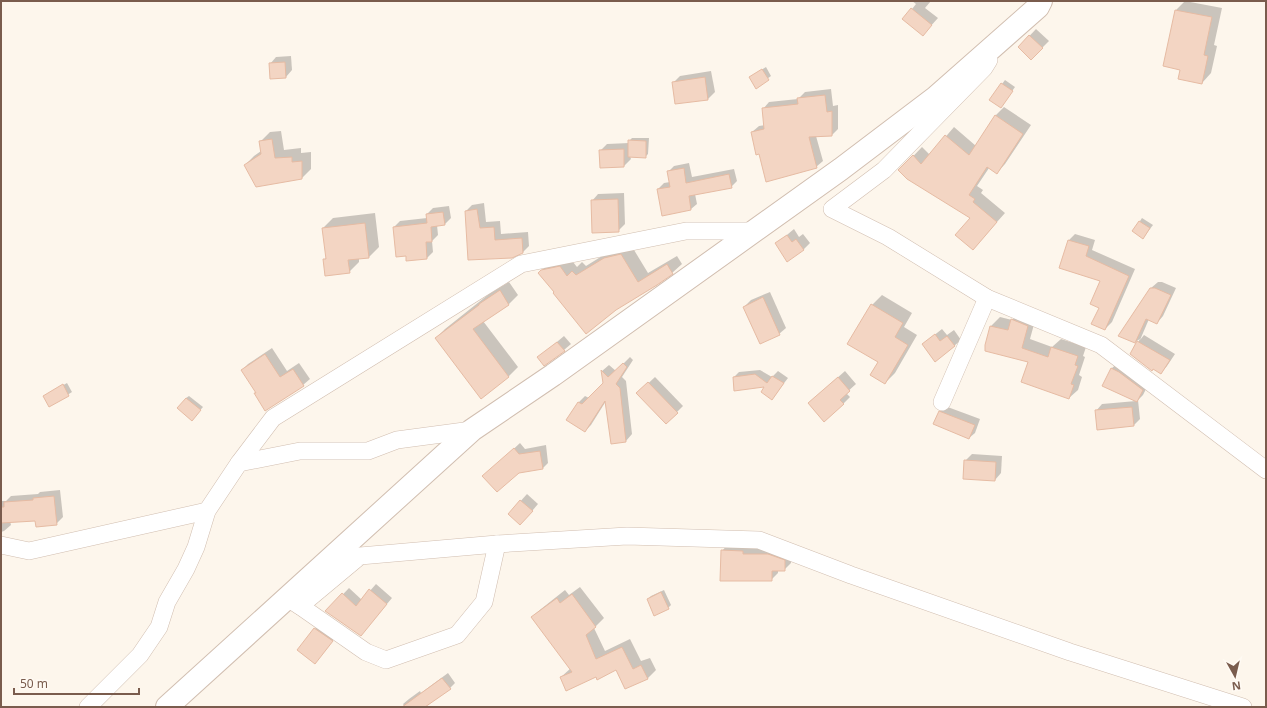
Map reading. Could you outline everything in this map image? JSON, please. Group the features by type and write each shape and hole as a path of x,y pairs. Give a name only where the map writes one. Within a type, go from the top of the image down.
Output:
{"street":[{"path":"167,707 293,602 472,430 560,370 841,169 936,97 1038,8 1041,1"},
{"path":"1006,35 984,68 884,170 832,209 888,237 987,298 1101,345 1266,470"},
{"path":"88,707 140,654 159,627 167,602 186,569 196,546 207,511 239,463 273,418 521,264 686,231 755,230"},
{"path":"942,402 987,298"},
{"path":"239,463 300,451 368,451 397,440 472,430"},
{"path":"1,545 29,551 207,511"},
{"path":"293,602 360,556 497,544 627,536 759,540 851,575 1070,652 1243,707"},
{"path":"293,602 366,652 386,660 457,635 484,602 497,544"}],"building":[{"path":"911,8 932,25 923,36 902,19"},
{"path":"1175,10 1212,17 1204,55 1208,56 1202,84 1178,79 1180,70 1163,66"},
{"path":"1029,35 1043,48 1031,60 1018,47"},
{"path":"285,62 286,78 270,79 269,63"},
{"path":"762,69 769,80 756,89 749,77"},
{"path":"705,77 708,100 675,104 672,82"},
{"path":"1001,83 1013,91 1001,108 989,100"},
{"path":"825,95 827,112 832,111 832,136 809,137 817,168 766,182 759,154 756,155 751,132 764,129 762,108 798,104 797,98"},
{"path":"995,115 1023,134 997,174 987,167 969,195 975,199 973,202 997,222 973,250 955,235 970,218 907,179 898,170 913,155 921,164 945,135 969,155"},
{"path":"272,139 275,158 292,157 292,162 302,161 302,179 256,187 244,165 261,154 259,141"},
{"path":"628,140 646,141 646,158 628,157"},
{"path":"624,149 624,167 600,168 599,150"},
{"path":"684,168 686,183 729,174 732,188 689,196 691,210 662,216 657,189 670,187 667,171"},
{"path":"618,199 619,232 592,233 591,200"},
{"path":"477,209 480,228 494,227 495,240 522,238 523,253 512,258 468,260 465,211"},
{"path":"443,212 445,225 431,227 432,242 426,242 427,259 406,261 406,256 396,257 393,227 427,223 426,214"},
{"path":"1139,221 1150,228 1143,239 1132,231"},
{"path":"365,223 369,258 348,260 350,273 325,276 323,259 326,259 322,228"},
{"path":"787,235 792,242 796,239 804,250 787,262 775,243"},
{"path":"1068,240 1089,246 1086,256 1129,276 1105,330 1091,324 1099,308 1090,304 1100,281 1059,268"},
{"path":"621,254 638,282 667,264 673,274 616,310 586,334 538,273 541,270 560,266 567,276 572,271 576,275 604,258"},
{"path":"1150,288 1155,288 1171,295 1157,324 1146,319 1135,343 1118,336"},
{"path":"500,290 509,305 473,329 509,377 481,399 435,338 479,304"},
{"path":"763,297 780,335 760,344 743,307"},
{"path":"871,304 903,323 895,337 908,345 885,384 870,375 878,362 847,344"},
{"path":"1011,319 1028,326 1022,348 1048,357 1051,347 1078,356 1075,365 1078,366 1071,384 1074,385 1069,399 1021,382 1028,362 985,351 990,326 1008,330"},
{"path":"935,334 940,341 947,336 955,346 935,362 922,344"},
{"path":"1137,341 1170,360 1161,374 1153,369 1152,371 1130,354"},
{"path":"557,342 565,351 544,366 537,357"},
{"path":"265,354 280,377 293,369 304,386 265,411 254,393 256,393 241,370"},
{"path":"623,363 627,367 616,384 620,388 626,442 611,444 605,401 585,432 566,420 578,402 582,404 603,383 601,370 608,377"},
{"path":"1111,368 1119,372 1143,390 1137,402 1102,386"},
{"path":"755,374 767,383 772,376 784,383 772,400 761,392 764,387 734,391 733,377"},
{"path":"838,377 850,391 840,400 844,404 824,422 808,403"},
{"path":"648,382 678,413 666,424 636,393"},
{"path":"63,384 69,396 49,407 43,396"},
{"path":"186,398 201,410 192,421 177,408"},
{"path":"1132,407 1134,426 1097,430 1095,410"},
{"path":"939,411 975,425 969,439 933,424"},
{"path":"514,448 519,454 540,451 543,469 519,473 497,492 482,476"},
{"path":"964,460 996,462 995,481 963,479"},
{"path":"54,496 57,525 36,527 35,521 1,523 1,507 4,507 4,502 33,500 33,498"},
{"path":"520,500 533,511 520,525 508,514"},
{"path":"721,550 743,551 743,554 768,554 785,560 785,571 772,571 772,581 720,581"},
{"path":"369,589 387,604 361,636 325,611 342,593 356,606"},
{"path":"661,592 669,609 654,616 647,599"},
{"path":"572,594 596,627 586,635 596,659 622,647 633,669 641,665 648,679 625,689 616,670 597,680 596,677 566,691 560,677 572,672 531,617 557,598 560,603"},
{"path":"314,628 333,641 315,664 297,650"},
{"path":"442,678 451,689 425,707 402,707"}]}
